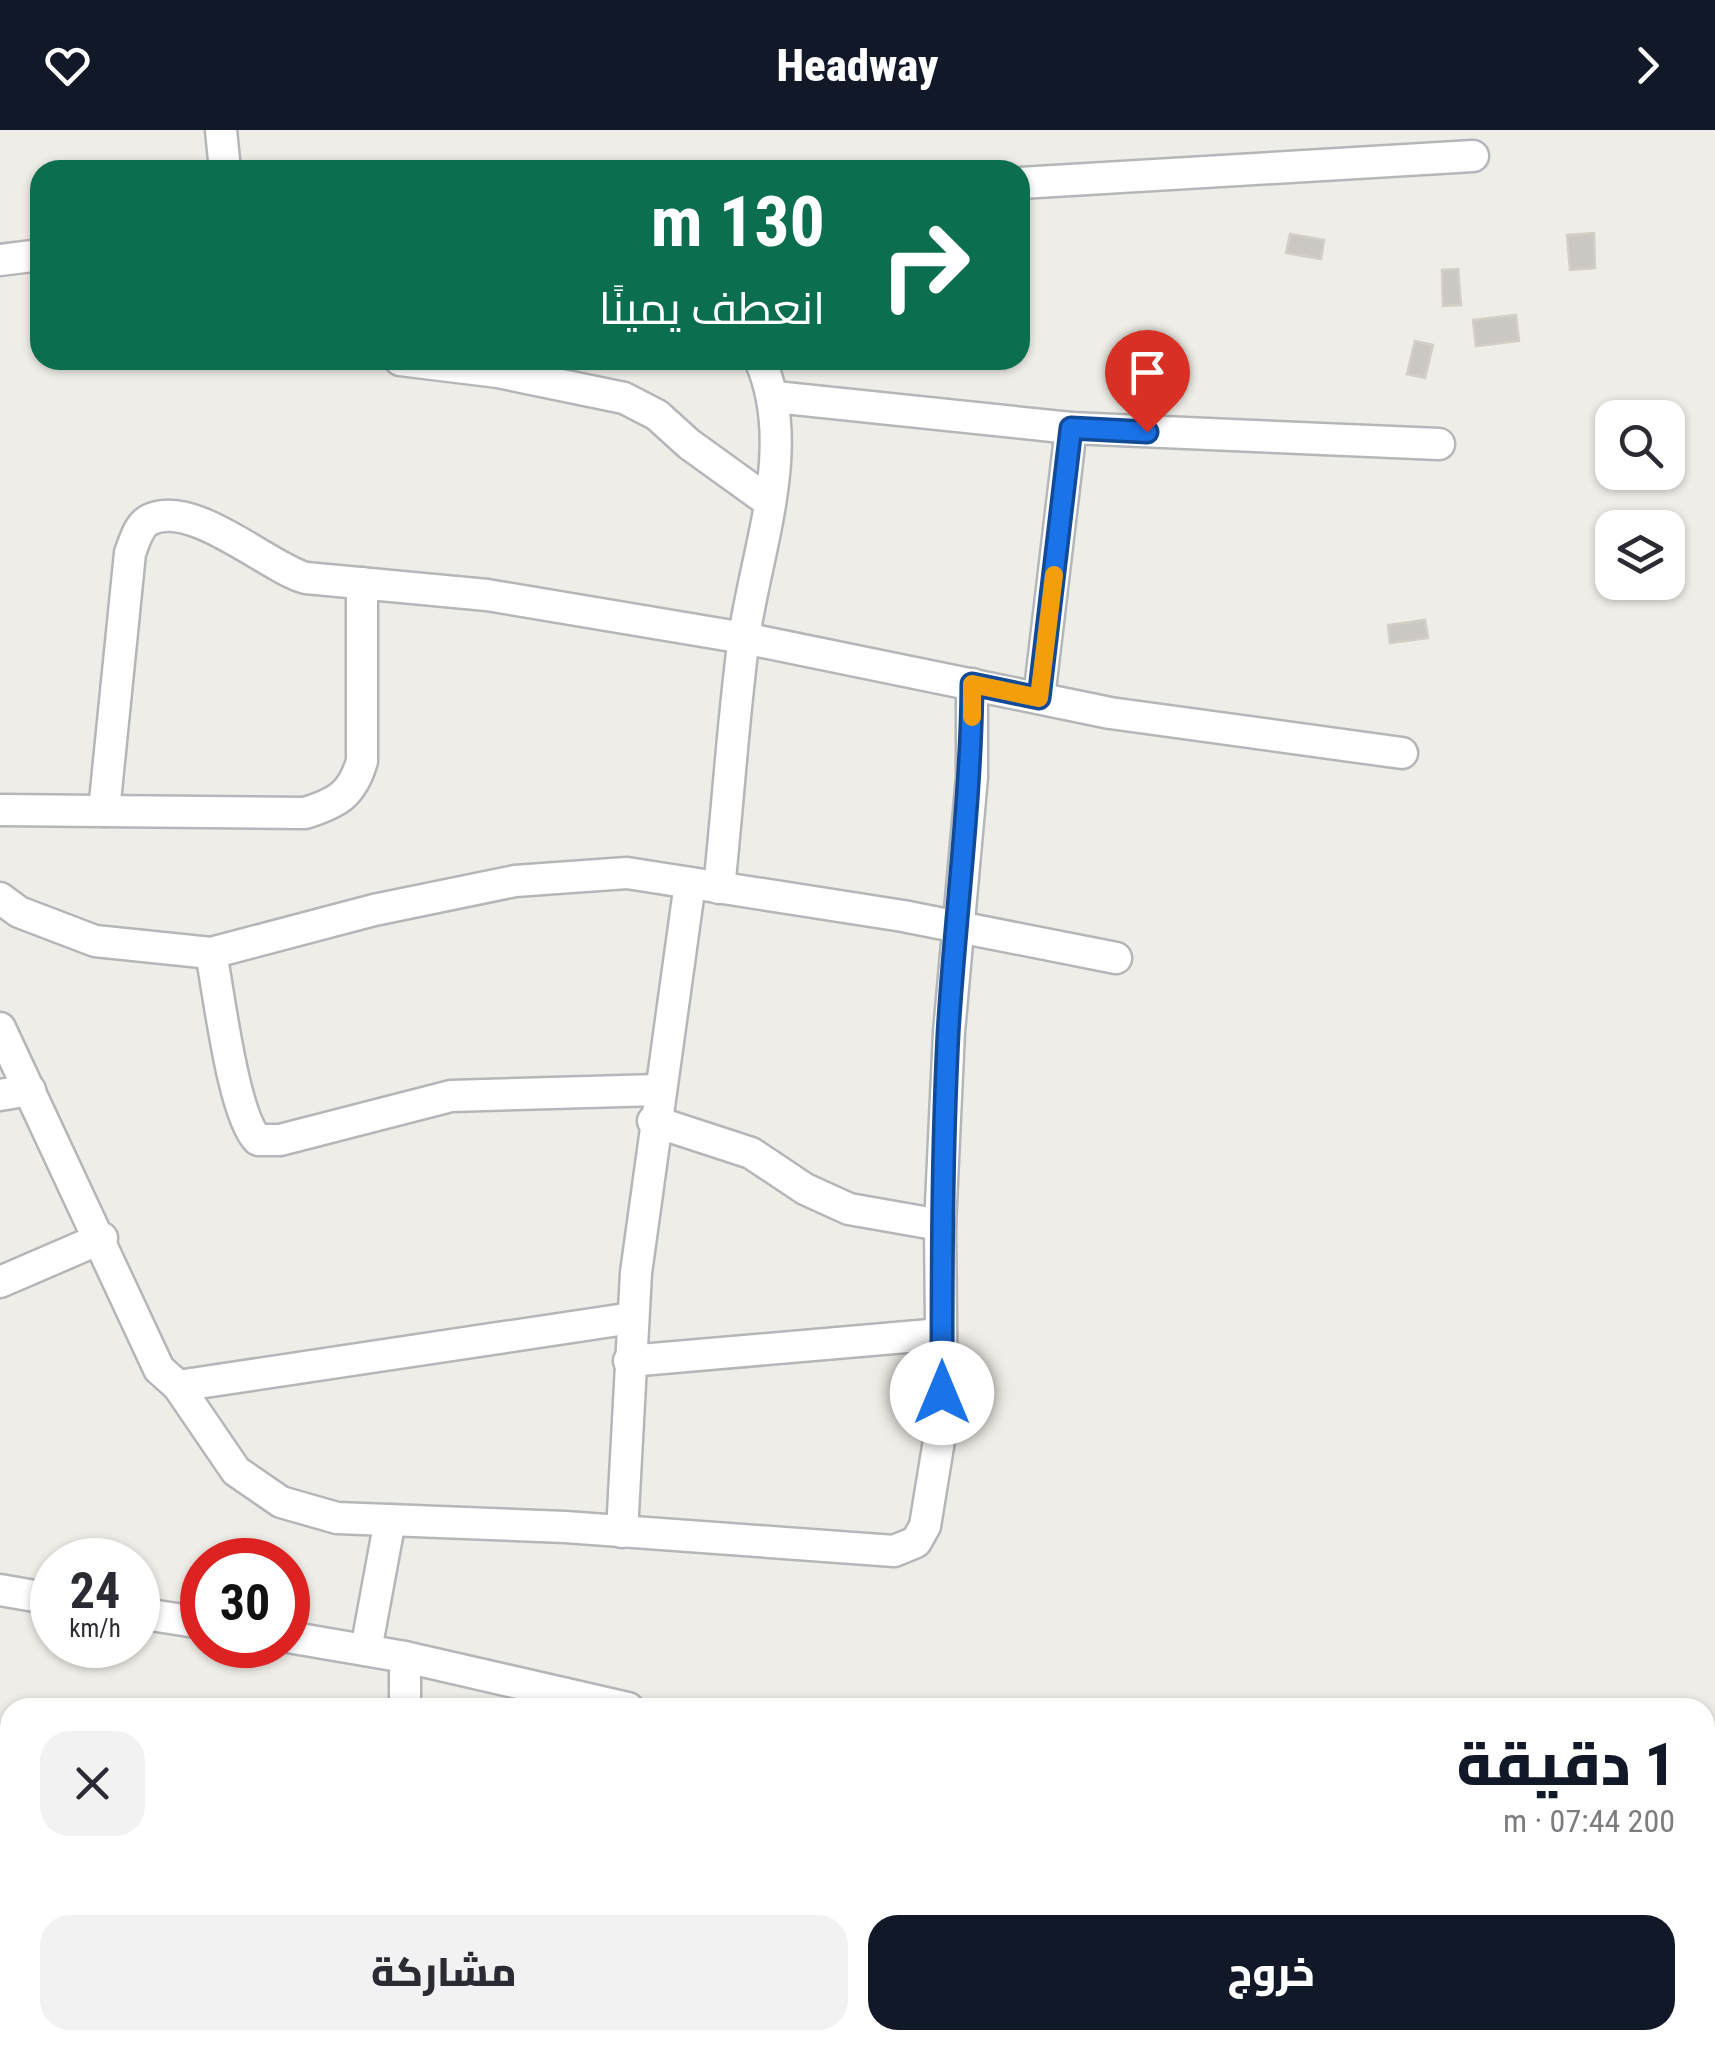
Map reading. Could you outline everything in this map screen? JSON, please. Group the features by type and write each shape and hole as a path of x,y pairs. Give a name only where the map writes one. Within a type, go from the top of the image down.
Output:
{"street":[{"path":"221,130 224,160"},
{"path":"1030,182 1473,156"},
{"path":"0,260 30,256"},
{"path":"482,370 624,398 657,414 689,444 768,500"},
{"path":"622,1532 628,1361 658,1090 705,886 777,445 776,397 764,370"},
{"path":"776,397 1071,428 1439,444"},
{"path":"1039,698 1071,428"},
{"path":"104,812 130,554 140,530 150,520 178,517 253,547 289,574 487,594 744,638 1110,712 1402,753"},
{"path":"0,810 305,814 338,803 356,784 362,761 362,583"},
{"path":"0,1028 15,1092 102,1238 159,1369 178,1386 236,1471 281,1502 338,1518 894,1551 916,1542 925,1526 942,1422 940,1225 958,926 972,778 972,684"},
{"path":"2,908 95,941 211,954 374,910 515,881 627,874 958,926 1116,958"},
{"path":"211,954 239,1098 250,1132 258,1140 280,1140 450,1096 658,1090"},
{"path":"654,1121 751,1153 805,1189 849,1209 940,1225"},
{"path":"0,1282 102,1238"},
{"path":"178,1386 632,1318"},
{"path":"628,1361 942,1334"},
{"path":"366,1650 390,1520"},
{"path":"0,1590 30,1595"},
{"path":"310,1641 406,1656 585,1698"},
{"path":"404,1698 406,1656"}],"building":[{"path":"1594,233 1595,268 1570,270 1567,235"},
{"path":"1290,234 1324,240 1321,259 1286,253"},
{"path":"1458,269 1461,305 1443,306 1442,270"},
{"path":"1516,315 1519,341 1476,346 1473,320"},
{"path":"1415,341 1433,345 1425,378 1407,374"},
{"path":"1425,620 1428,638 1390,643 1388,625"}],"slow traffic":[{"path":"972,717 972,684 1039,698 1054,575"}],"route":[{"path":"942,1393 940,1225 948,1032 972,778 972,684 1039,698 1071,428 1147,432"}]}
